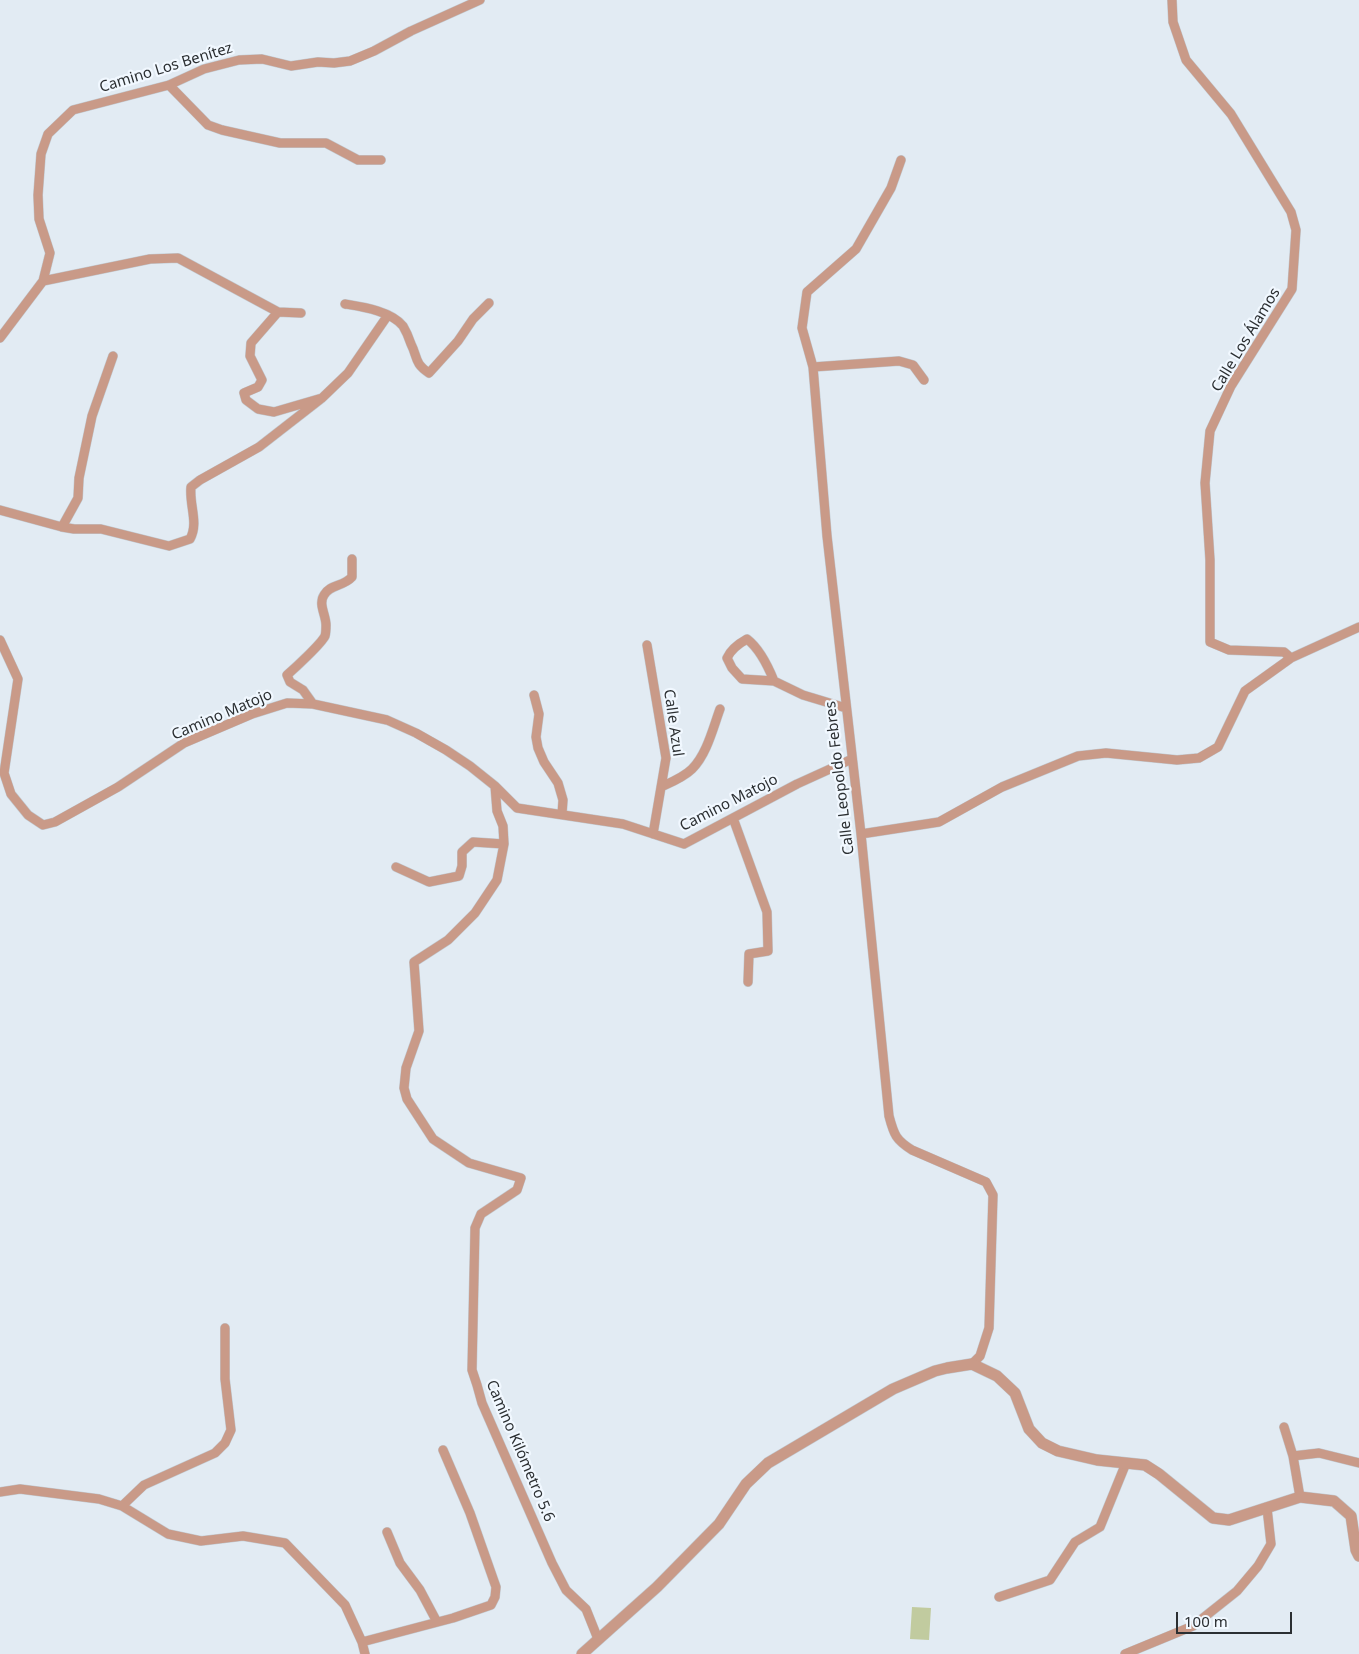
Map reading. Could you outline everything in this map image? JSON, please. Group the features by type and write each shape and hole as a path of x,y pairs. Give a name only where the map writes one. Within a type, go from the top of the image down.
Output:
{"street":[{"name":"Camino Los Benítez","path":"0,338 43,281 50,253 38,218 41,154 48,134 73,110 170,85 204,69 239,60 262,58 291,66 318,62 350,61 374,52 411,31 480,0"},
{"name":"Calle Los Álamos","path":"1172,0 1173,22 1186,60 1231,114 1291,212 1296,230 1292,289 1231,386 1210,431 1206,483 1210,560 1210,642 1229,650 1284,652 1291,658"},
{"path":"170,85 208,125 280,143 326,143 358,160 381,160"},
{"name":"Calle Leopoldo Febres","path":"901,160 891,188 856,248 807,292 802,328 813,367 827,536 893,1133 902,1144 912,1150 986,1182 993,1195 990,1328 980,1356 972,1364"},
{"path":"43,281 150,259 178,258 278,312 302,313"},
{"path":"345,304 367,307 388,315 402,326 419,366 429,372 458,341 473,319 489,303"},
{"path":"278,312 251,343 250,356 262,380 258,387 244,393 246,400 258,409 274,412 322,398"},
{"path":"0,510 62,527 101,529 168,546 190,539 195,530 190,496 192,487 200,480 259,447 322,398 348,372 388,315"},
{"path":"62,527 78,498 79,478 92,416 113,356"},
{"path":"813,367 899,361 913,365 924,380"},
{"path":"313,704 303,690 290,682 287,675 325,636 326,624 322,609 322,597 327,590 347,582 352,577 352,559"},
{"path":"861,834 939,822 1002,787 1078,756 1106,753 1177,760 1199,758 1218,747 1245,691 1291,658 1359,627"},
{"path":"774,681 769,667 747,639 730,652 727,658 732,668 742,679 774,681 803,695 846,708"},
{"name":"Camino Matojo","path":"0,640 18,679 4,774 11,794 28,815 43,825 55,822 118,787 184,743 252,714 287,702 313,704 386,720 416,733 462,760 495,786 517,808 623,824 684,844 797,784 852,759"},
{"name":"Calle Azul","path":"647,645 666,758 653,834"},
{"path":"534,695 540,714 536,737 538,748 544,762 558,783 563,800 562,814"},
{"path":"661,786 686,774 699,761 711,736 720,709"},
{"name":"Camino Kilómetro 5.6","path":"495,786 497,811 503,826 504,844 496,880 475,913 448,940 414,962 418,1031 406,1068 404,1088 407,1099 433,1139 469,1163 520,1178 516,1190 481,1214 474,1228 472,1370 482,1403 552,1563 566,1590 586,1609 598,1638"},
{"path":"733,818 767,912 768,951 749,954 748,982"},
{"path":"396,867 429,882 439,881 459,876 462,866 462,852 473,842 504,844"},
{"path":"122,1506 144,1485 214,1453 226,1443 231,1430 225,1379 225,1328"},
{"path":"582,1654 657,1587 705,1538 718,1524 746,1484 768,1463 892,1390 935,1371 972,1364 997,1376 1015,1393 1029,1429 1042,1443 1058,1451 1097,1460 1145,1465 1213,1518 1229,1520 1300,1497 1334,1501 1351,1516 1358,1552"},
{"path":"1284,1427 1293,1456 1300,1497"},
{"path":"362,1642 491,1605 495,1598 496,1587 470,1512 443,1450"},
{"path":"1293,1456 1320,1453 1359,1463"},
{"path":"999,1597 1050,1580 1075,1542 1100,1527 1126,1463"},
{"path":"0,1492 20,1489 99,1499 122,1506 168,1534 201,1541 243,1536 285,1543 345,1605 362,1642 365,1654"},
{"path":"1125,1654 1193,1626 1237,1591 1258,1566 1271,1544 1267,1508"},
{"path":"387,1532 400,1563 420,1590 437,1622"}],"green space":[{"path":"912,1607 931,1608 929,1640 910,1639"}]}
